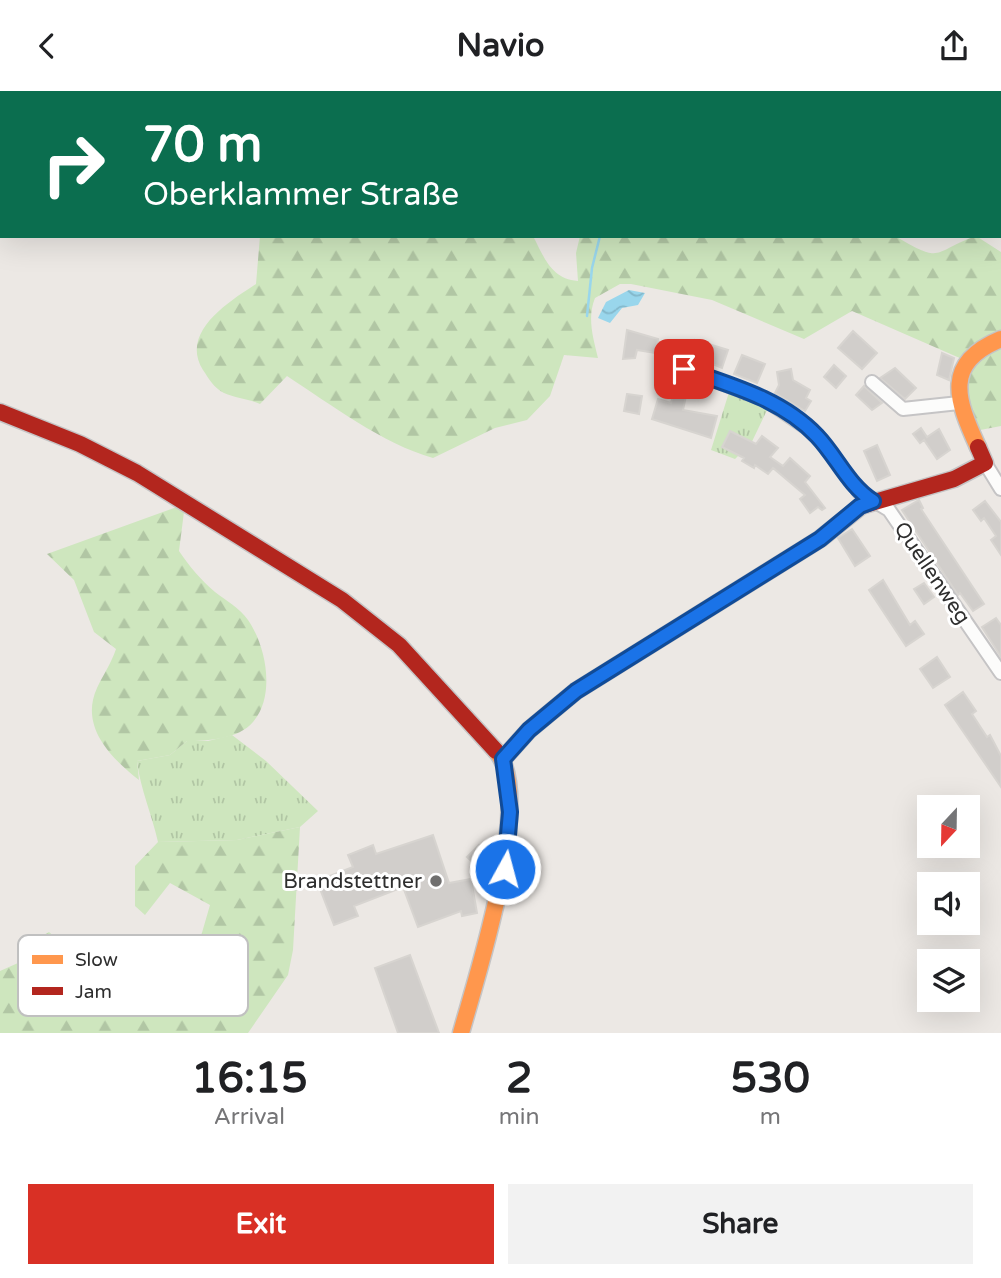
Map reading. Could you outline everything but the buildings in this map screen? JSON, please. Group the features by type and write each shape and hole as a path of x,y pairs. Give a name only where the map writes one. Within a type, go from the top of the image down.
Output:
{"street":[{"path":"1001,339 984,344 963,367 958,384 959,403 985,463 1001,489"},
{"name":"Quellenweg","path":"684,369 746,391 783,410 817,435 859,492 890,510 1001,673"},
{"path":"872,382 903,409 959,403"},
{"path":"0,412 70,440 137,473 188,502 342,600 374,623 406,652 503,759 510,812 505,869 461,1033"},
{"path":"503,759 529,730 576,691 820,539 860,506 954,479 985,463"}],"green space":[{"path":"260,238 534,238 549,266 561,276 578,281 576,253 580,238 899,238 922,250 937,253 971,238 979,238 1001,252 1001,336 962,359 852,311 804,339 712,300 620,284 595,298 591,313 598,358 564,355 550,396 527,420 495,428 433,458 414,452 376,433 287,376 260,404 217,389 203,370 197,356 202,331 221,309 256,284"},
{"path":"1001,343 1001,426 975,431 964,378 974,361"},
{"path":"730,389 769,406 746,454 741,453 735,459 711,450"},
{"path":"185,504 179,551 205,583 245,616 254,631 264,657 264,698 253,722 240,732 213,739 187,741 170,755 137,761 139,780 109,752 95,729 92,716 97,688 116,649 94,632 74,580 47,554"},
{"path":"232,735 266,761 318,811 300,827 237,840 158,842 137,761 170,755 187,741 208,741"},
{"path":"300,827 293,950 288,975 248,1033 0,1033 0,971 18,963 18,1016 248,1016 248,935 201,935 210,905 170,883 145,915 135,906 135,866 158,842 237,840"}],"water":[{"path":"629,290 645,293 638,305 622,308 610,323 598,318 606,302"}],"waterway":[{"path":"587,316 592,268 600,238"}],"traffic: slow":[{"path":"978,447 960,398 962,371 970,359 982,349 1001,339"},
{"path":"461,1033 489,931 506,845 510,806 507,774 496,751"}],"traffic: jam":[{"path":"0,412 80,444 137,473 342,600 399,645 496,751"},
{"path":"503,759 529,730 576,691 820,539 861,506 954,479 985,463 978,447"}],"place":[{"name":"Brandstettner","path":"436,881"}],"route":[{"path":"505,869 510,812 503,759 514,745 552,709 576,691 820,539 860,506 873,501 859,492 817,435 783,410 746,391 684,369"}]}
